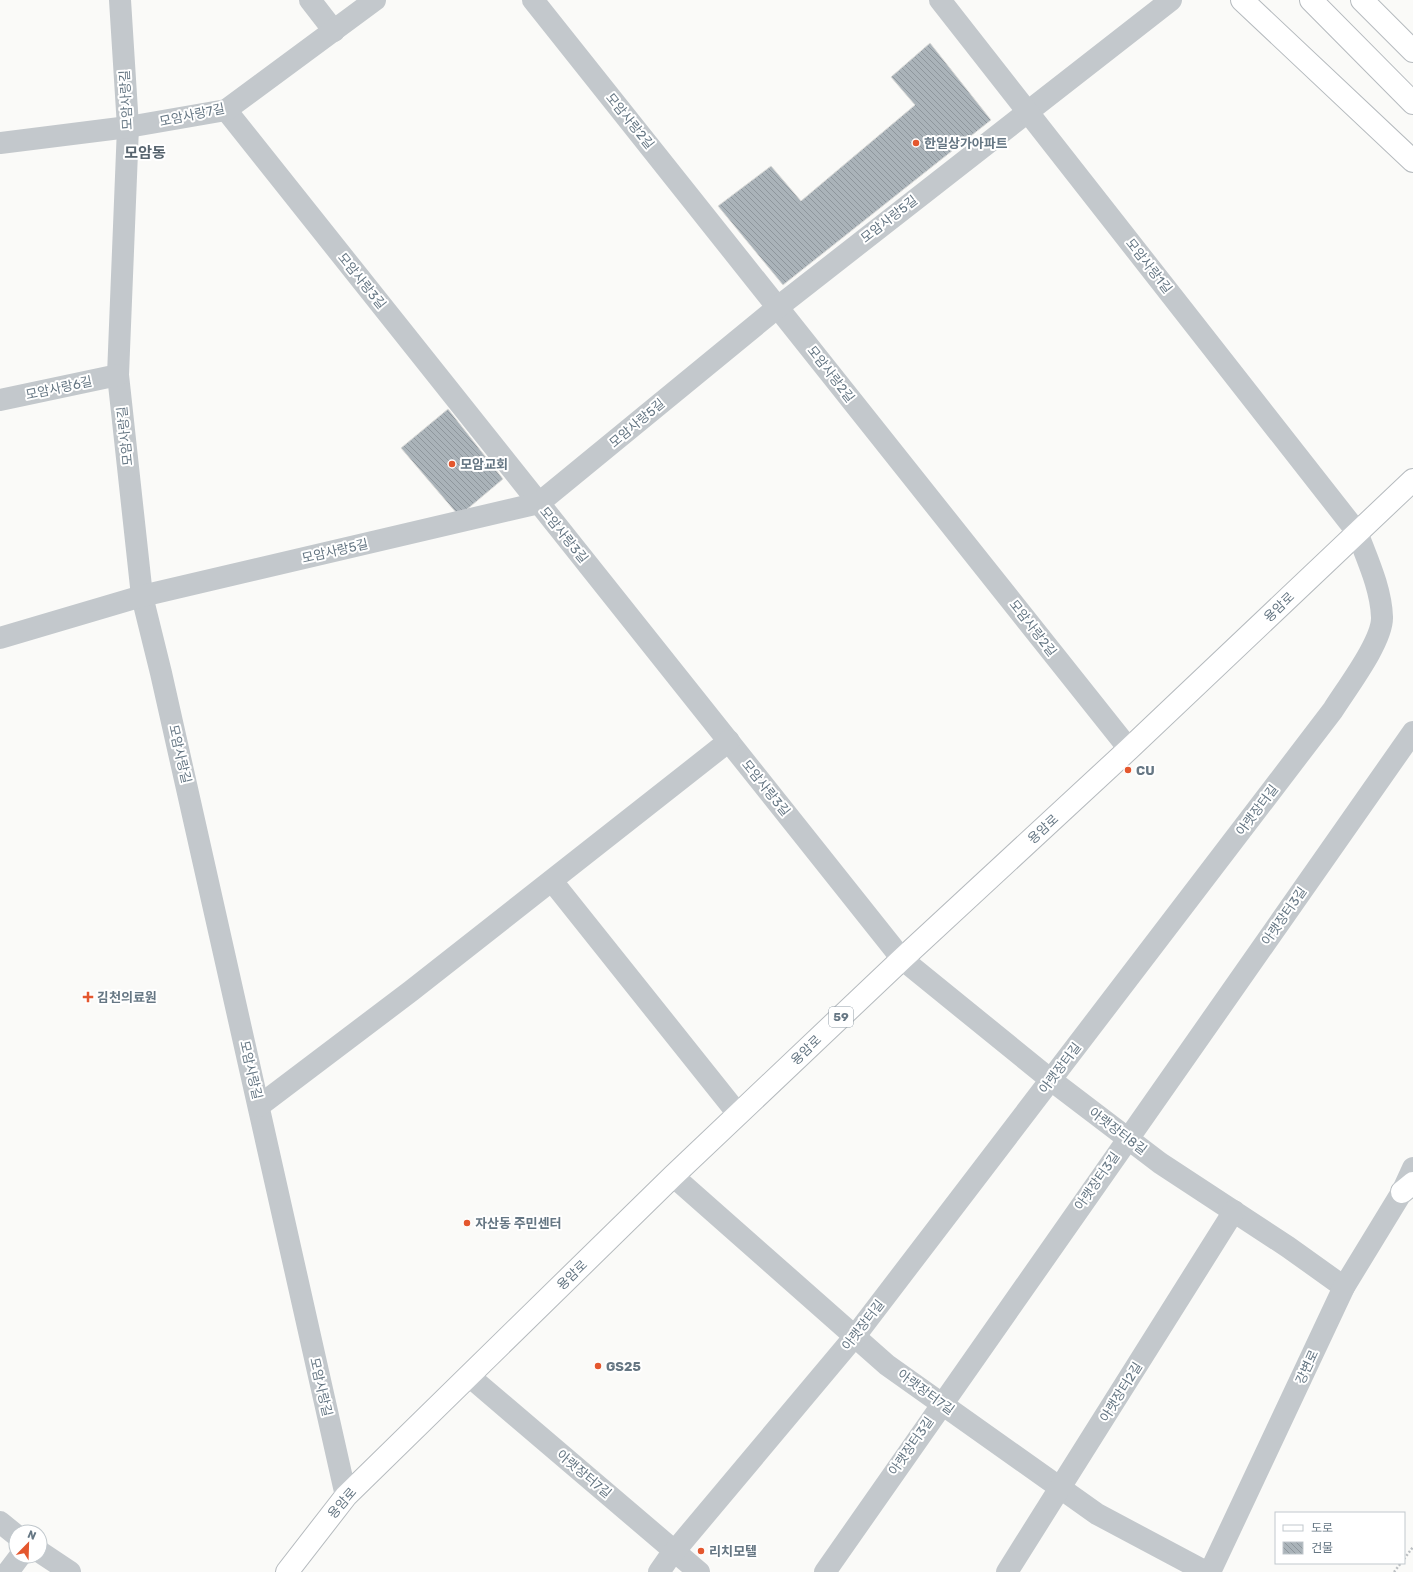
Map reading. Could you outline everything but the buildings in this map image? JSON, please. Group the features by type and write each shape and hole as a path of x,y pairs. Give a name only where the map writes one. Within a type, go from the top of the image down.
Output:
{"main road":[{"path":"1242,0 1413,162"},
{"path":"1311,0 1413,103"},
{"path":"1362,0 1413,51"},
{"name":"용암로","path":"287,1572 346,1496 673,1176 902,958 1129,749 1413,480"}],"street":[{"name":"모암사랑길","path":"120,0 128,127 118,375 142,596 163,681 346,1496"},
{"path":"310,0 334,31"},
{"name":"모암사랑7길","path":"0,143 128,127 226,110 375,0"},
{"name":"모암사랑2길","path":"533,0 1129,749"},
{"name":"모암사랑1길","path":"940,0 1357,532"},
{"name":"모암사랑5길","path":"0,638 142,596 539,503 778,307 1027,111 1172,0"},
{"name":"모암사랑3길","path":"226,110 902,958"},
{"name":"모암사랑6길","path":"0,400 118,375"},
{"name":"아랫장터길","path":"659,1572 674,1551 855,1336 1333,710 1374,647 1382,618 1379,593 1357,532"},
{"name":"아랫장터3길","path":"825,1572 941,1403 1413,732"},
{"path":"259,1106 411,991 729,742"},
{"path":"552,881 738,1114"},
{"name":"아랫장터8길","path":"902,958 1051,1080 1128,1138 1190,1184 1234,1211 1344,1287"},
{"name":"강변로","path":"1210,1572 1344,1287 1408,1188 1413,1168"},
{"name":"아랫장터7길","path":"673,1176 887,1364 1097,1514 1206,1572"},
{"name":"아랫장터2길","path":"1007,1572 1234,1211"},
{"name":"아랫장터7길","path":"469,1376 699,1572"},
{"path":"0,1522 8,1528"},
{"path":"48,1557 70,1572"}],"path":[{"path":"1405,1558 1413,1547"},
{"path":"1394,1572 1400,1564"}],"place":[{"name":"한일상가아파트","path":"916,143"},
{"name":"모암교회","path":"452,464"},
{"name":"CU","path":"1128,770"},
{"name":"김천의료원","path":"88,997"},
{"name":"자산동 주민센터","path":"467,1223"},
{"name":"GS25","path":"598,1366"},
{"name":"리치모텔","path":"701,1551"}],"district":[{"name":"모암동","path":"145,153"}]}
